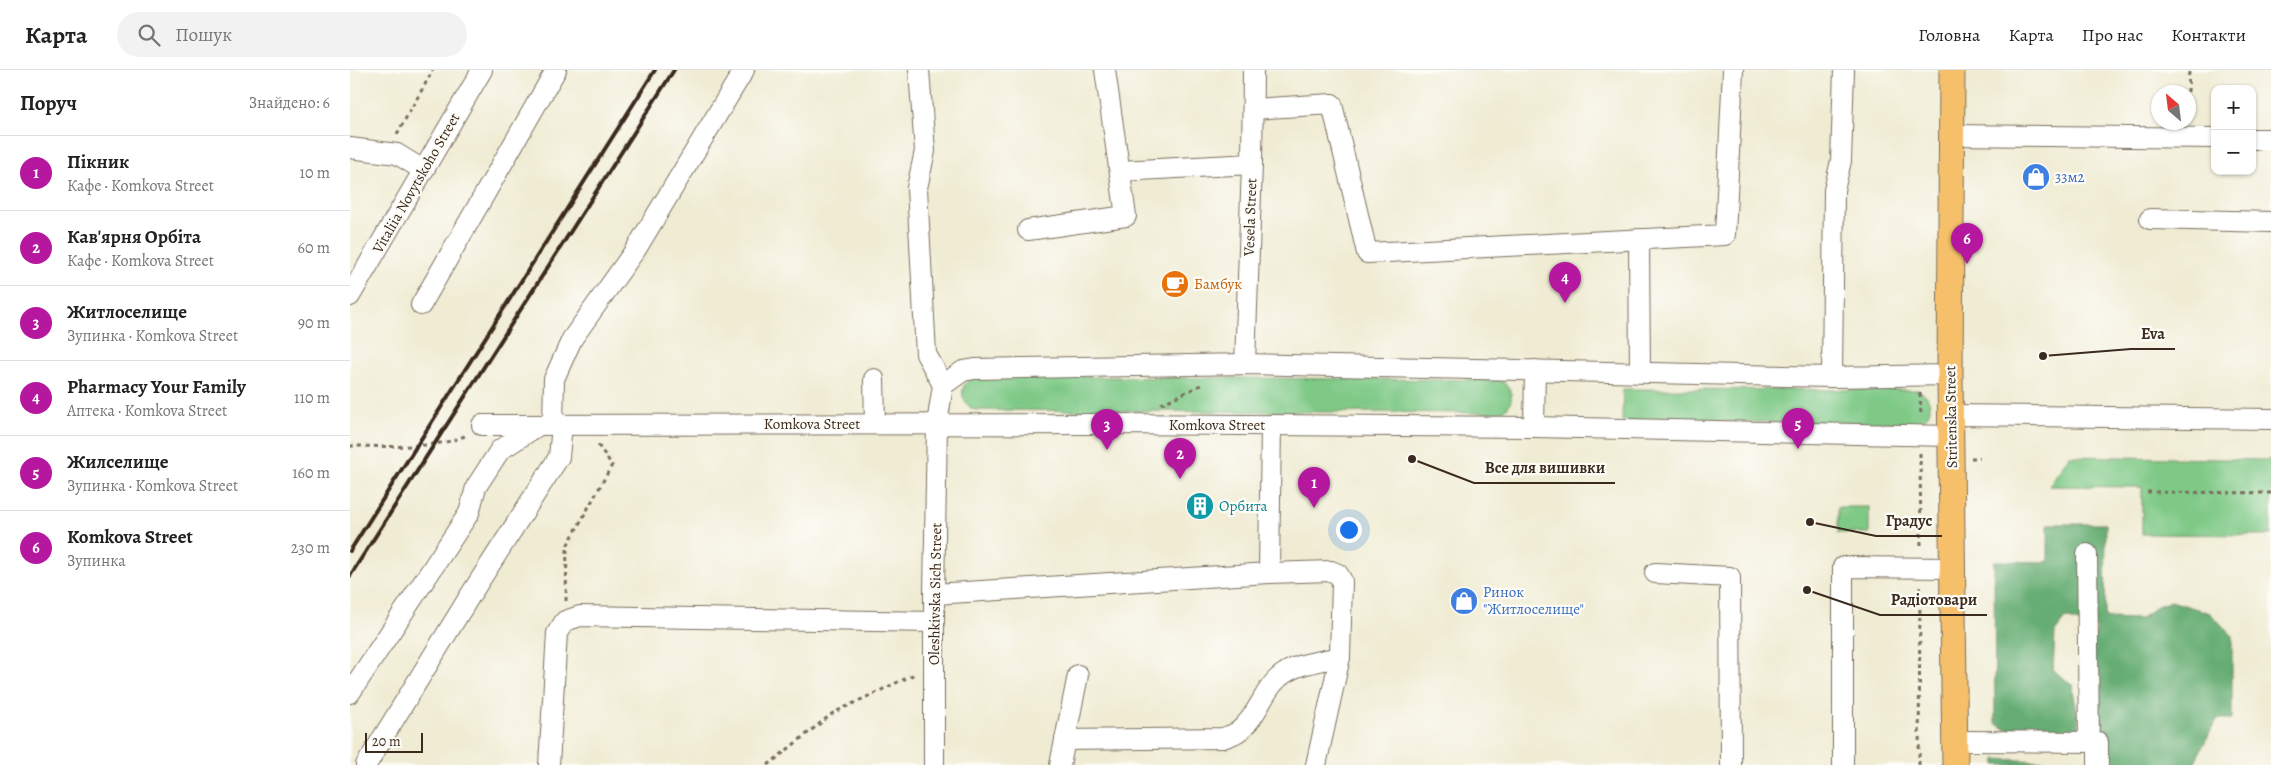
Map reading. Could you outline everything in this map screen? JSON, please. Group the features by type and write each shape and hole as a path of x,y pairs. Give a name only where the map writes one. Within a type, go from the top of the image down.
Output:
{"main road":[{"name":"Stritenska Street","path":"1952,70 1950,375 1955,753"}],"street":[{"name":"Vitaliia Novytskoho Street","path":"350,296 482,70"},
{"path":"421,306 556,70"},
{"path":"366,765 471,594 559,457 551,425 554,379 572,340 636,249 744,70"},
{"path":"919,70 925,151 917,188 926,354 943,385 962,371 975,369 1245,364 1832,377 1950,375"},
{"path":"1028,230 1126,216 1105,70"},
{"name":"Vesela Street","path":"1245,364 1252,164 1253,70"},
{"path":"1253,109 1332,104 1367,253 1725,235 1733,70"},
{"path":"1832,377 1834,190 1842,162 1844,70"},
{"path":"1953,135 2211,138"},
{"path":"2256,138 2271,139"},
{"path":"350,148 396,154 423,170"},
{"path":"1120,171 1252,164"},
{"path":"2150,219 2271,222"},
{"path":"1639,239 1640,372"},
{"path":"1534,427 1535,370"},
{"path":"874,379 875,424"},
{"name":"Oleshkivska Sich Street","path":"934,765 934,594 938,424 943,385"},
{"name":"Komkova Street","path":"482,425 1951,426 2271,419"},
{"path":"350,693 468,513 476,487 500,450 551,425"},
{"path":"1269,573 1271,425"},
{"path":"2087,554 2089,742"},
{"path":"1843,765 1843,566 1953,568"},
{"path":"934,594 1331,570 1338,574 1342,581 1340,657 1316,765"},
{"path":"1655,573 1730,577 1731,765"},
{"path":"549,765 557,633 566,621 580,616 934,622"},
{"path":"1065,740 1223,738 1239,732 1251,720 1274,682 1283,673 1295,667 1340,657"},
{"path":"1060,765 1078,675"},
{"path":"1955,753 2098,742 2098,765"}],"path":[{"path":"387,152 433,70"},
{"path":"2188,85 2189,70"},
{"path":"1156,407 1209,381"},
{"path":"350,446 436,443 460,438 482,425"},
{"path":"566,621 567,546 612,465 586,425"},
{"path":"1919,765 1920,458"},
{"path":"2147,492 2271,493"},
{"path":"768,765 834,713 934,665"}],"green space":[{"path":"975,376 1499,380 1511,392 1511,401 1505,410 1499,413 975,410 963,398 963,388 969,379"},
{"path":"1623,389 1918,390 1927,398 1930,407 1927,416 1918,423 1622,421"},
{"path":"2069,456 2271,460 2271,535 2142,534 2142,487 2049,486"},
{"path":"1838,507 1869,507 1869,533 1838,533"},
{"path":"2048,524 2106,524 2105,618 2140,619 2157,606 2171,601 2210,613 2232,635 2232,719 2217,719 2193,765 2102,765 2082,698 2097,628 2066,618 2055,632 2053,671 2072,684 2080,730 2025,733 2004,728 1995,723 1994,561 2048,562"},
{"path":"1996,759 2064,762 2067,765 1996,765"}],"railway":[{"path":"350,551 655,70"},
{"path":"350,576 674,70"}],"place":[{"name":"33м2","path":"2036,177"},
{"name":"Komkova Street","path":"1967,264"},
{"name":"Бамбук","path":"1175,284"},
{"name":"Pharmacy Your Family","path":"1565,303"},
{"name":"Eva","path":"2043,356"},
{"name":"Жилселище","path":"1798,449"},
{"name":"Житлоселище","path":"1107,450"},
{"name":"Все для вишивки","path":"1412,459"},
{"name":"Кав'ярня Орбіта","path":"1180,479"},
{"name":"Орбита","path":"1200,506"},
{"name":"Пікник","path":"1314,508"},
{"name":"Градус","path":"1810,522"},
{"name":"Радіотовари","path":"1807,590"},
{"name":"Ринок \"Житлоселище\"","path":"1464,601"}]}
